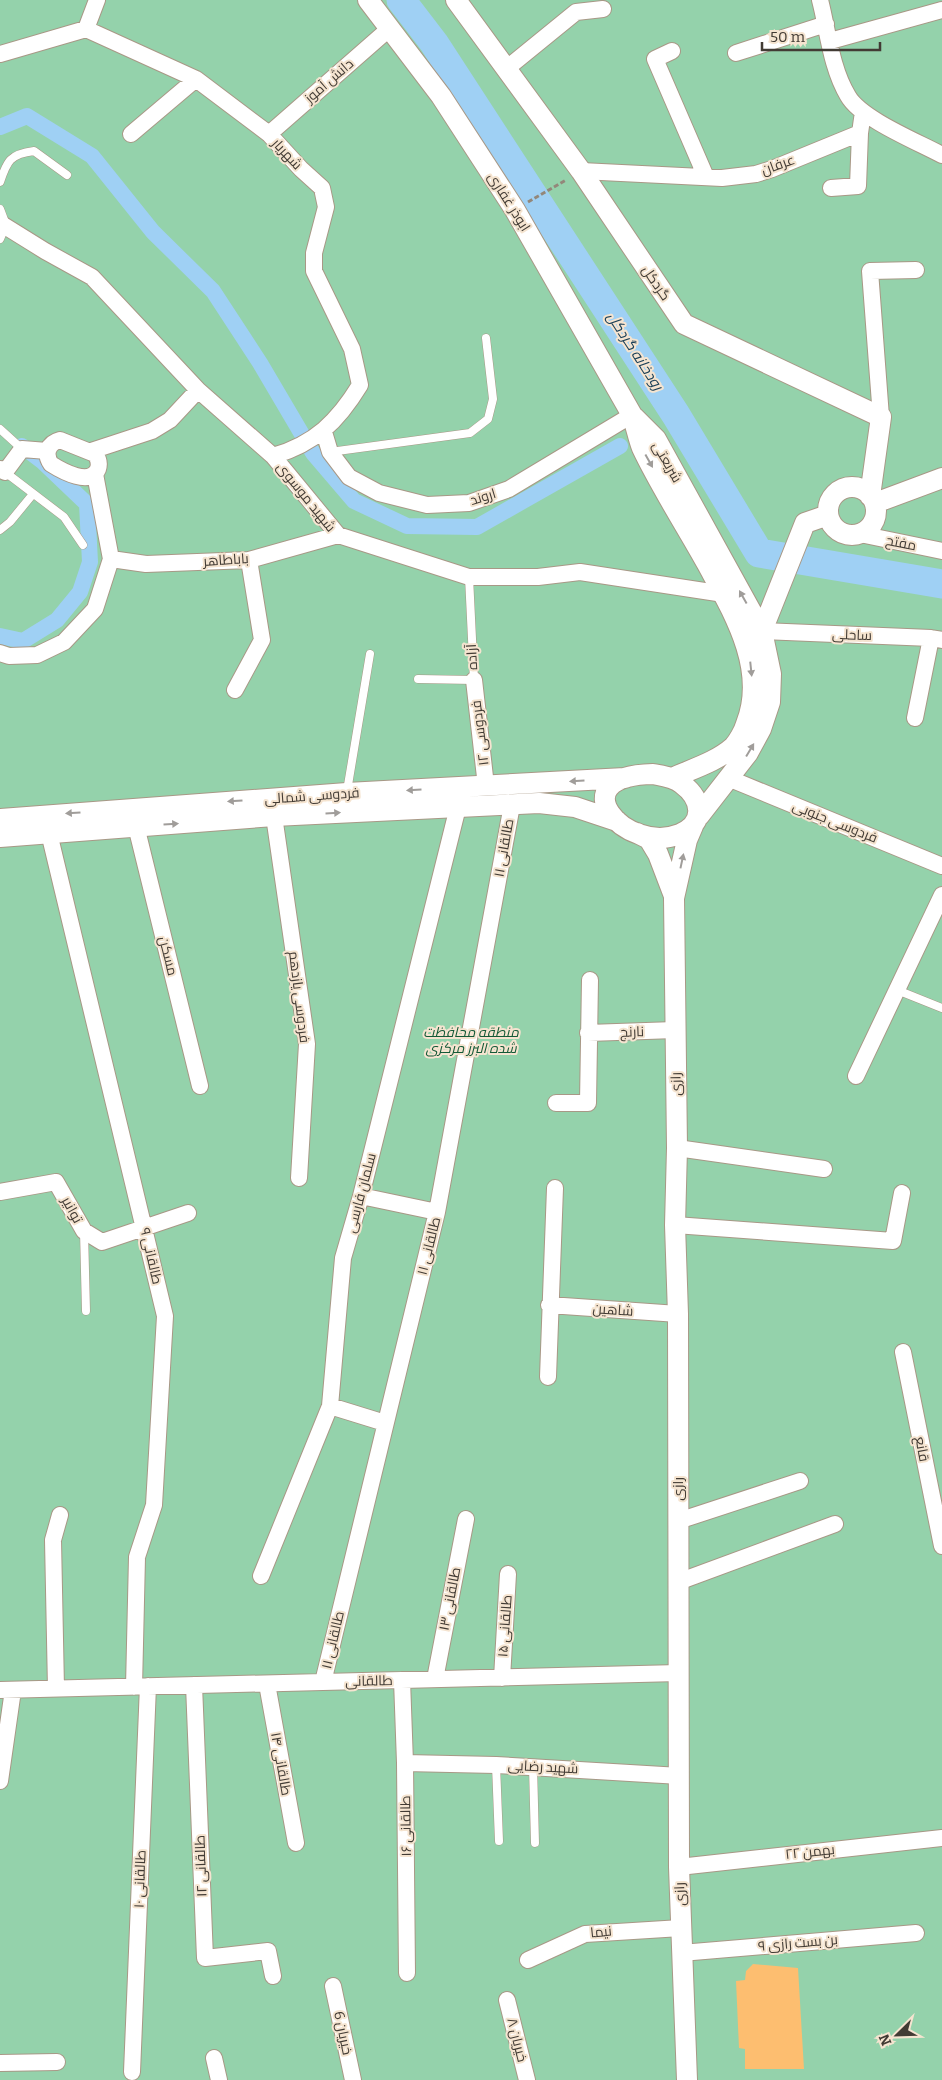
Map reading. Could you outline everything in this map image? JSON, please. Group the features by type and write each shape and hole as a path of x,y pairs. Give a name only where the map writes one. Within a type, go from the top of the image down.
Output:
{"street":[{"path":"0,54 86,29 97,0"},
{"name":"ابوذر غفاری","path":"368,0 441,96 515,210 632,415"},
{"name":"گردکل","path":"456,0 581,171 684,324 881,417"},
{"path":"820,0 839,77 849,98 862,112 942,155"},
{"path":"506,69 576,12 603,8"},
{"path":"830,41 942,10"},
{"path":"736,53 826,24"},
{"name":"دانش آموز","path":"269,134 390,28"},
{"name":"شهریار","path":"86,29 196,79 269,134 301,169 322,188 326,207 314,253 314,271 352,349 360,385 348,406 319,435 290,451 273,456"},
{"path":"672,51 654,58 706,177"},
{"path":"131,134 196,79"},
{"path":"832,188 858,186 862,112"},
{"name":"عرفان","path":"581,171 722,178 756,174 860,134"},
{"name":"شهید موسوی","path":"2,229 92,277 198,390 273,456 338,535 469,577 538,577 580,572 724,594"},
{"path":"872,499 881,417 870,271 916,270"},
{"path":"91,451 152,431 170,420 198,390"},
{"name":"اروند","path":"319,435 349,477 379,493 427,505 469,503 509,489 632,415"},
{"name":"شریعتی","path":"632,415 642,447 724,594 740,628 750,661 753,708 745,728 734,746 713,760 672,778"},
{"name":"شریعتی","path":"632,415 656,439 762,631 771,674 770,702 761,729 748,753 696,821"},
{"path":"60,440 91,451 99,462 98,471 91,477 82,477 56,467 49,460 48,452 52,444 60,440"},
{"path":"3,470 22,449 48,452"},
{"path":"0,653 9,656 37,655 64,642 95,609 111,559 95,474"},
{"path":"872,499 942,478"},
{"path":"856,487 864,490 872,499 876,510 872,524 860,534 843,534 836,530 828,514 828,506 832,497 839,491 856,487"},
{"path":"762,631 805,523 828,514"},
{"name":"مفتح","path":"860,534 942,551"},
{"name":"باباطاهر","path":"111,559 146,564 249,560 338,535"},
{"path":"235,690 262,640 249,560"},
{"name":"ساحلی","path":"762,631 936,639"},
{"path":"915,718 936,639"},
{"name":"فردوسی ۱۲","path":"474,680 486,786"},
{"path":"639,774 653,774 672,778 691,792 697,802 696,821 682,860 674,898 664,867 648,839 622,825 608,811 604,801 606,792 614,783 639,774"},
{"name":"فردوسی شمالی","path":"0,819 347,793 625,778"},
{"name":"فردوسی جنوبی","path":"728,778 942,866"},
{"name":"فردوسی شمالی","path":"0,837 274,816 539,804 575,807 622,825"},
{"name":"طالقانی ۱۱","path":"323,1682 437,1212 512,805"},
{"name":"سلمان فارسی","path":"261,1576 330,1406 343,1258 361,1196 458,807"},
{"name":"فردوسی یازدهم","path":"274,816 306,1044 299,1178"},
{"path":"622,825 656,837 670,837 681,834 696,821"},
{"name":"مسکن","path":"136,826 200,1086"},
{"name":"طالقانی ۹","path":"49,832 165,1316 154,1505 137,1557 141,1687"},
{"path":"856,1076 942,895"},
{"name":"رازی","path":"674,898 675,1225 678,1314 679,1867 687,2080"},
{"path":"556,1104 588,1103 590,980"},
{"name":"نارنج","path":"588,1033 675,1030"},
{"path":"676,1148 824,1169"},
{"name":"توانیر","path":"0,1192 56,1182 84,1231 102,1242 188,1213"},
{"path":"548,1377 549,1305 555,1188"},
{"path":"675,1225 893,1241 902,1193"},
{"path":"361,1196 437,1212"},
{"name":"شاهین","path":"549,1305 678,1314"},
{"name":"قانع","path":"903,1352 942,1546"},
{"path":"330,1406 385,1423"},
{"path":"678,1521 800,1480"},
{"path":"56,1689 53,1540 60,1515"},
{"name":"طالقانی ۱۳","path":"434,1679 466,1519"},
{"path":"678,1582 835,1524"},
{"name":"طالقانی ۱۵","path":"502,1678 508,1574"},
{"name":"طالقانی","path":"7,1690 679,1673"},
{"name":"طالقانی ۱۶","path":"402,1680 405,1763 407,1973"},
{"name":"طالقانی ۱۴","path":"267,1684 296,1844"},
{"name":"طالقانی ۱۲","path":"194,1685 204,1958 268,1951 273,1976"},
{"name":"طالقانی ۱۰","path":"132,2072 141,1687"},
{"path":"0,1781 7,1690"},
{"name":"شهید رضایی","path":"405,1763 532,1766 680,1776"},
{"name":"۲۲ بهمن","path":"679,1867 942,1838"},
{"name":"نیما","path":"528,1960 584,1934 681,1928"},
{"name":"بن بست رازی ۹","path":"681,1953 916,1933"},
{"name":"خیریان 6","path":"334,1986 353,2080"},
{"name":"خیریان ۸","path":"507,2000 527,2080"},
{"path":"214,2058 219,2080"},
{"path":"0,2062 57,2062"}],"lane":[{"path":"0,182 6,164 18,153 34,151 67,175"},
{"path":"0,209 2,229"},
{"path":"330,452 470,432 488,420 493,399 486,338"},
{"path":"0,429 22,449"},
{"path":"3,470 64,517 83,545"},
{"path":"0,530 10,522 33,494"},
{"name":"آزاده","path":"418,679 474,680 469,577"},
{"path":"347,793 370,654"},
{"path":"897,990 942,1008"},
{"path":"84,1231 86,1311"},
{"path":"496,1765 500,1842"},
{"path":"532,1766 535,1843"}],"path":[{"path":"515,210 581,171"}],"green space":[{"name":"منطقه محافظت شده البرز مرکزی","path":"0,0 942,0 942,2080 0,2080"}],"building":[{"path":"753,1964 798,1968 804,2069 745,2069 745,2049 739,2048 736,1981 745,1980 746,1971"}],"waterway":[{"name":"رودخانه گردکل","path":"401,0 434,43 676,415 759,553 942,584"},
{"path":"0,127 27,116 92,156 153,232 213,291 260,363 313,453 354,501 407,526 477,527 620,446"},
{"path":"0,636 23,641 57,620 80,592 90,562 87,504 43,462 22,446"}]}
